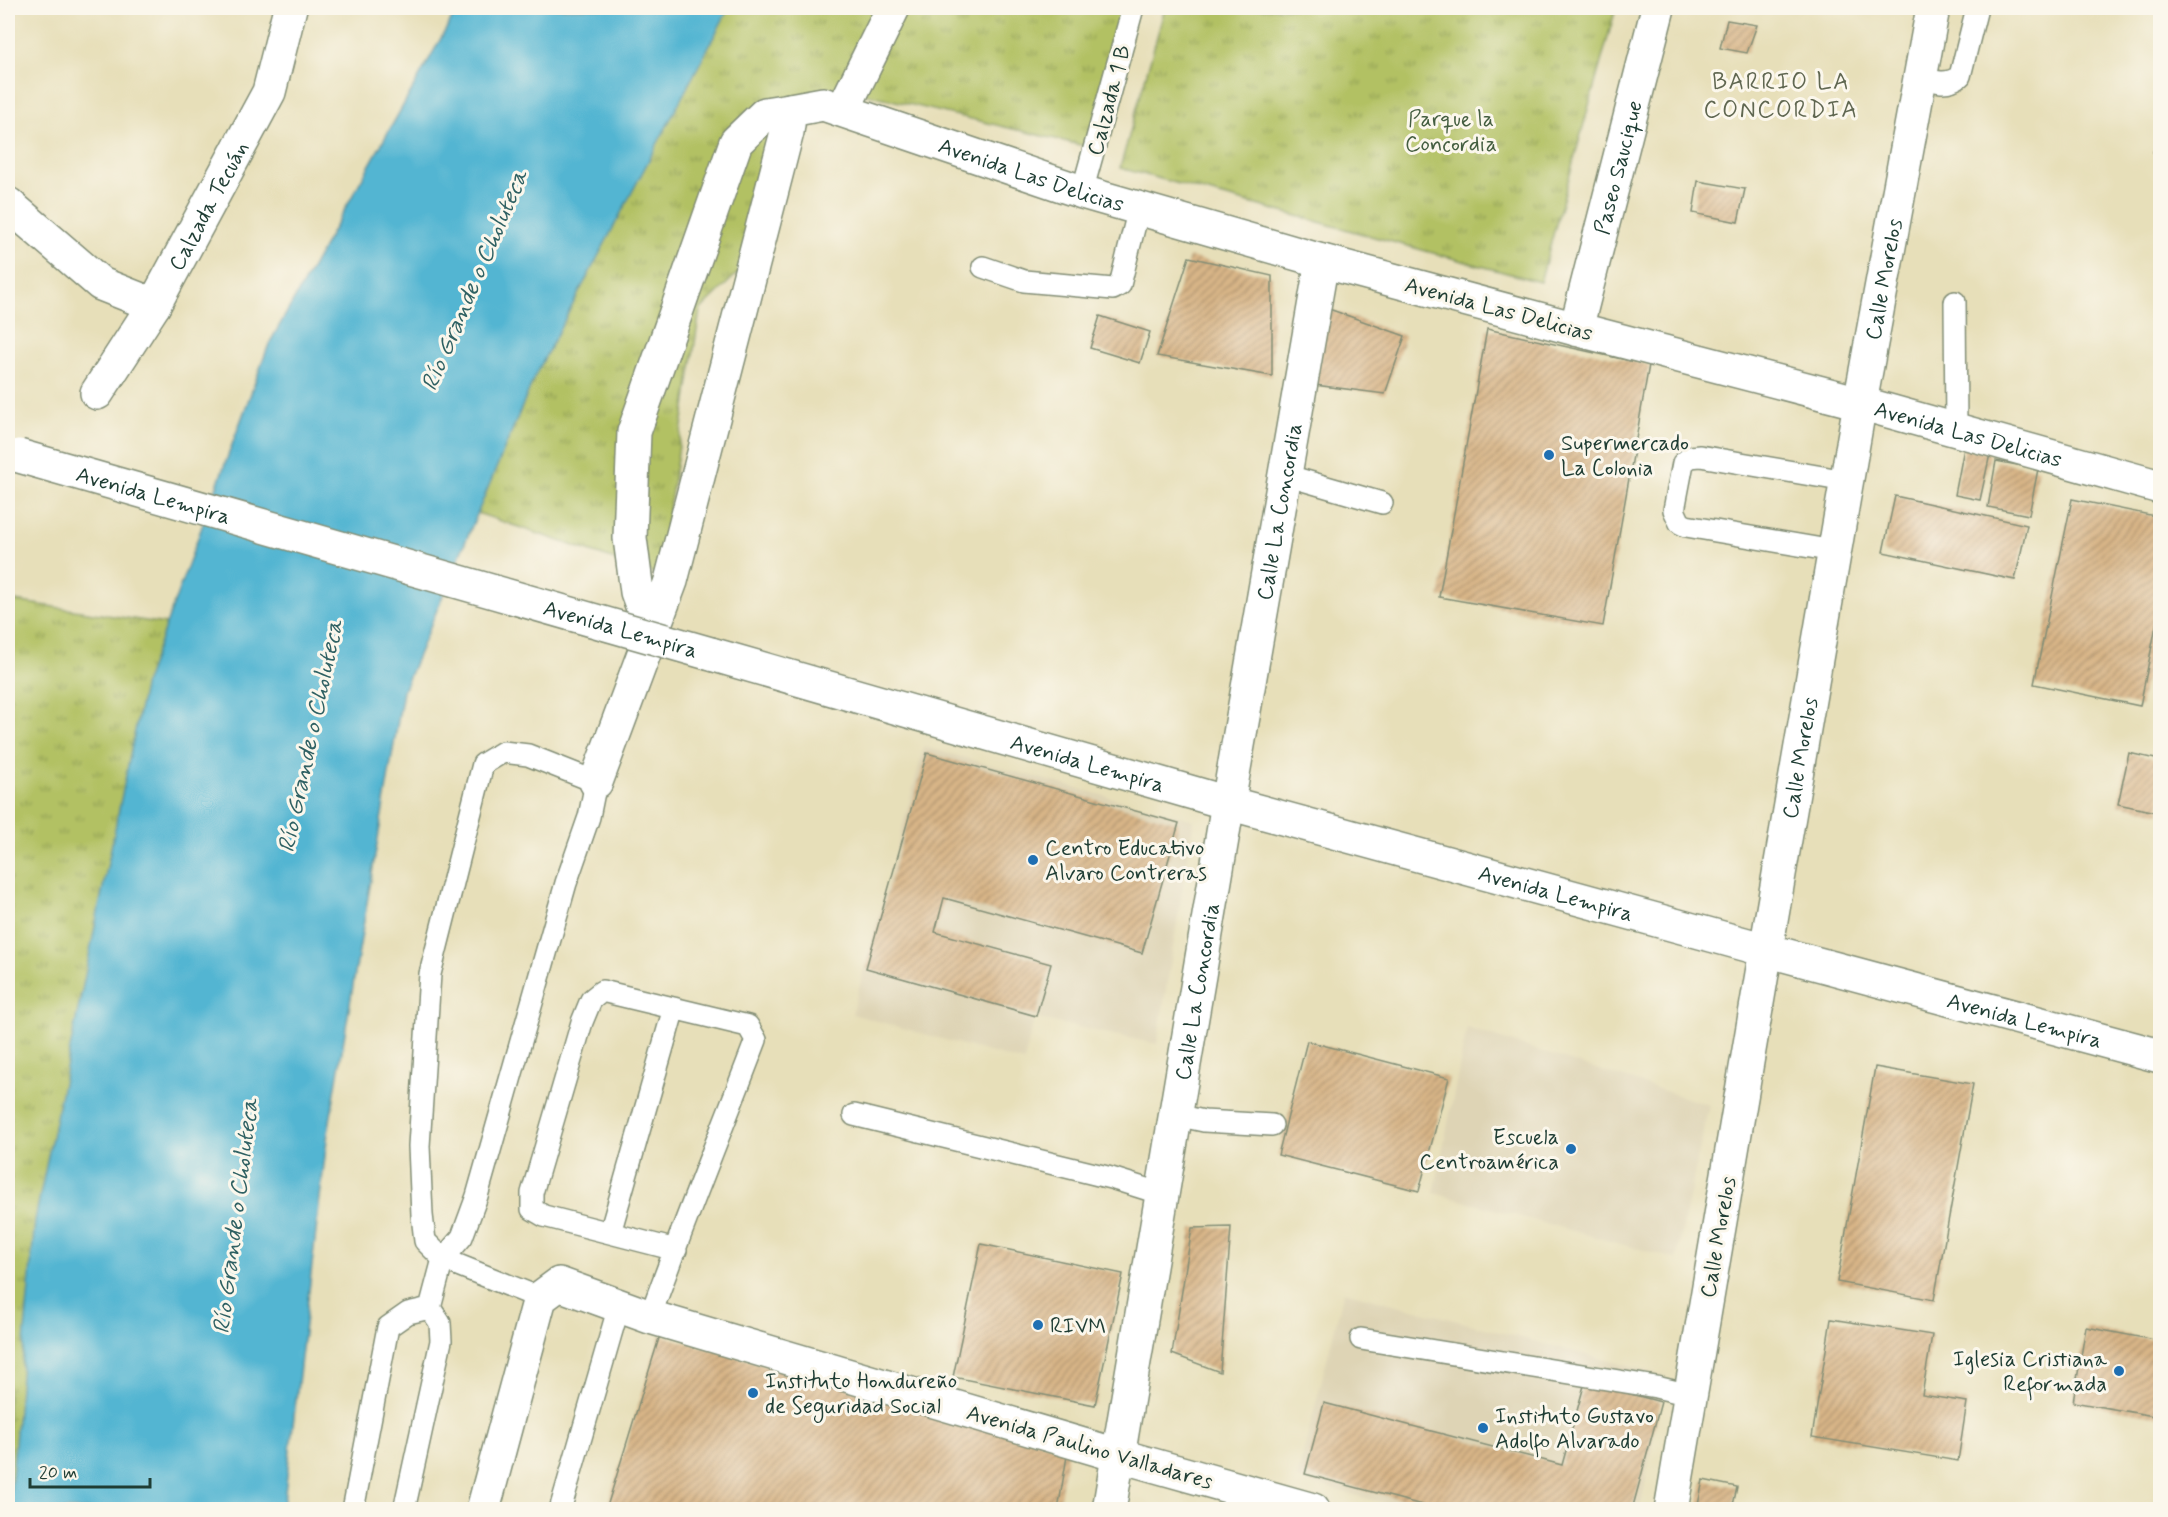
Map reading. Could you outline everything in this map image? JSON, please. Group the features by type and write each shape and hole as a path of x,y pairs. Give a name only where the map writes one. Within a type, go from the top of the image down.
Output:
{"street":[{"name":"Calzada Tecuán","path":"97,393 154,305 269,92 290,8"},
{"path":"843,110 893,8"},
{"name":"Paseo Saucique","path":"1576,329 1658,8"},
{"name":"Calle Morelos","path":"1671,1509 1846,482 1933,8"},
{"name":"Avenida Las Delicias","path":"652,632 638,592 630,538 634,432 736,142 765,114 823,104 1082,192 1322,261 1860,403 2160,487"},
{"path":"596,782 670,581 787,132 790,110"},
{"path":"8,204 101,284 154,305"},
{"name":"Calle La Concordia","path":"1109,1509 1322,261"},
{"name":"Avenida Lempira","path":"13,454 1228,803 2160,1056"},
{"path":"483,1509 550,1291"},
{"name":"Avenida Paulino Valladares","path":"550,1291 619,1306 1117,1455 1313,1509"}],"lane":[{"name":"Calzada 1 B","path":"1082,192 1133,8"},
{"path":"1920,76 1938,83 1951,83 1960,76 1977,8"},
{"path":"983,267 1024,281 1113,289 1120,285 1139,208"},
{"path":"1955,302 1956,430"},
{"path":"1834,551 1686,526 1680,523 1674,510 1683,464 1690,458 1700,456 1846,482"},
{"path":"1285,476 1382,503"},
{"path":"404,1509 441,1341 440,1323 430,1308 443,1259 462,1237 477,1196 563,894 589,817 596,782 528,755 503,752 483,764 430,974 419,1146 424,1241 443,1259 550,1291"},
{"path":"650,1317 676,1250 756,1040 748,1026 602,991 591,1000 582,1022 532,1193 532,1209 544,1216 676,1250"},
{"path":"610,1233 674,1008"},
{"path":"854,1115 1111,1178 1162,1194"},
{"path":"1176,1115 1203,1121 1272,1125"},
{"path":"560,1509 619,1306"},
{"path":"353,1509 388,1328 408,1313 430,1308"},
{"path":"1361,1340 1690,1395"}],"shaded area":[{"name":"Centro Educativo Alvaro Contreras","path":"924,747 1194,820 1157,1044 1034,1018 1024,1062 852,1014"},
{"name":"Escuela Centroamérica","path":"1467,1028 1709,1105 1676,1259 1434,1193"},
{"name":"Instituto Gustavo Adolfo Alvarado","path":"1344,1291 1666,1376 1640,1509 1404,1509 1297,1479"}],"green space":[{"path":"653,8 1125,8 1093,148 854,91 797,139 758,253 700,310 659,575 410,490"},
{"name":"Parque la Concordia","path":"1165,8 1616,8 1540,282 1120,168"},
{"path":"8,600 244,636 138,1509 8,1509"}],"water":[{"name":"Río Grande o Choluteca","path":"458,8 729,8 534,378 403,691 327,1139 283,1509 9,1510 35,1220 145,682 269,344"}],"building":[{"path":"1727,20 1757,25 1747,53 1720,48"},
{"path":"2160,137 2160,153 2153,152"},
{"path":"1698,181 1745,189 1738,222 1693,213"},
{"path":"1189,257 1272,276 1272,376 1157,356"},
{"path":"1329,309 1405,336 1385,394 1315,385"},
{"path":"1100,316 1150,332 1140,363 1090,348"},
{"name":"Supermercado La Colonia","path":"1487,329 1649,365 1603,626 1439,597"},
{"path":"1964,448 1990,454 1980,500 1955,495"},
{"path":"1996,461 2038,469 2029,515 1988,507"},
{"path":"1895,496 2027,525 2015,580 1883,552"},
{"path":"2072,499 2160,517 2160,606 2140,706 2034,684"},
{"name":"Centro Educativo Alvaro Contreras","path":"927,753 1179,823 1142,953 944,898 935,932 1051,964 1036,1016 866,968"},
{"path":"2129,753 2160,760 2160,813 2118,804"},
{"path":"1307,1041 1449,1078 1419,1191 1278,1155"},
{"path":"1875,1067 1973,1084 1934,1300 1837,1282"},
{"path":"1231,1227 1220,1372 1172,1354 1192,1228"},
{"name":"RIVM","path":"981,1244 1123,1274 1095,1405 953,1377"},
{"path":"1831,1319 1932,1335 1922,1395 1967,1402 1958,1461 1812,1437"},
{"name":"Iglesia Cristiana Reformada","path":"2086,1327 2160,1341 2160,1417 2073,1402"},
{"name":"Instituto Hondureño de Seguridad Social","path":"660,1335 1068,1450 1058,1510 606,1510"},
{"path":"1585,1382 1661,1402 1632,1510 1441,1510 1305,1474 1324,1403 1562,1465"},
{"path":"1703,1480 1737,1487 1732,1510 1697,1510"}],"place":[{"name":"Supermercado La Colonia","path":"1549,455"},
{"name":"Centro Educativo Alvaro Contreras","path":"1033,860"},
{"name":"Escuela Centroamérica","path":"1571,1149"},
{"name":"RIVM","path":"1038,1325"},
{"name":"Iglesia Cristiana Reformada","path":"2119,1371"},
{"name":"Instituto Hondureño de Seguridad Social","path":"753,1393"},
{"name":"Instituto Gustavo Adolfo Alvarado","path":"1483,1428"}],"district":[{"name":"BARRIO LA CONCORDIA","path":"1781,95"}]}
